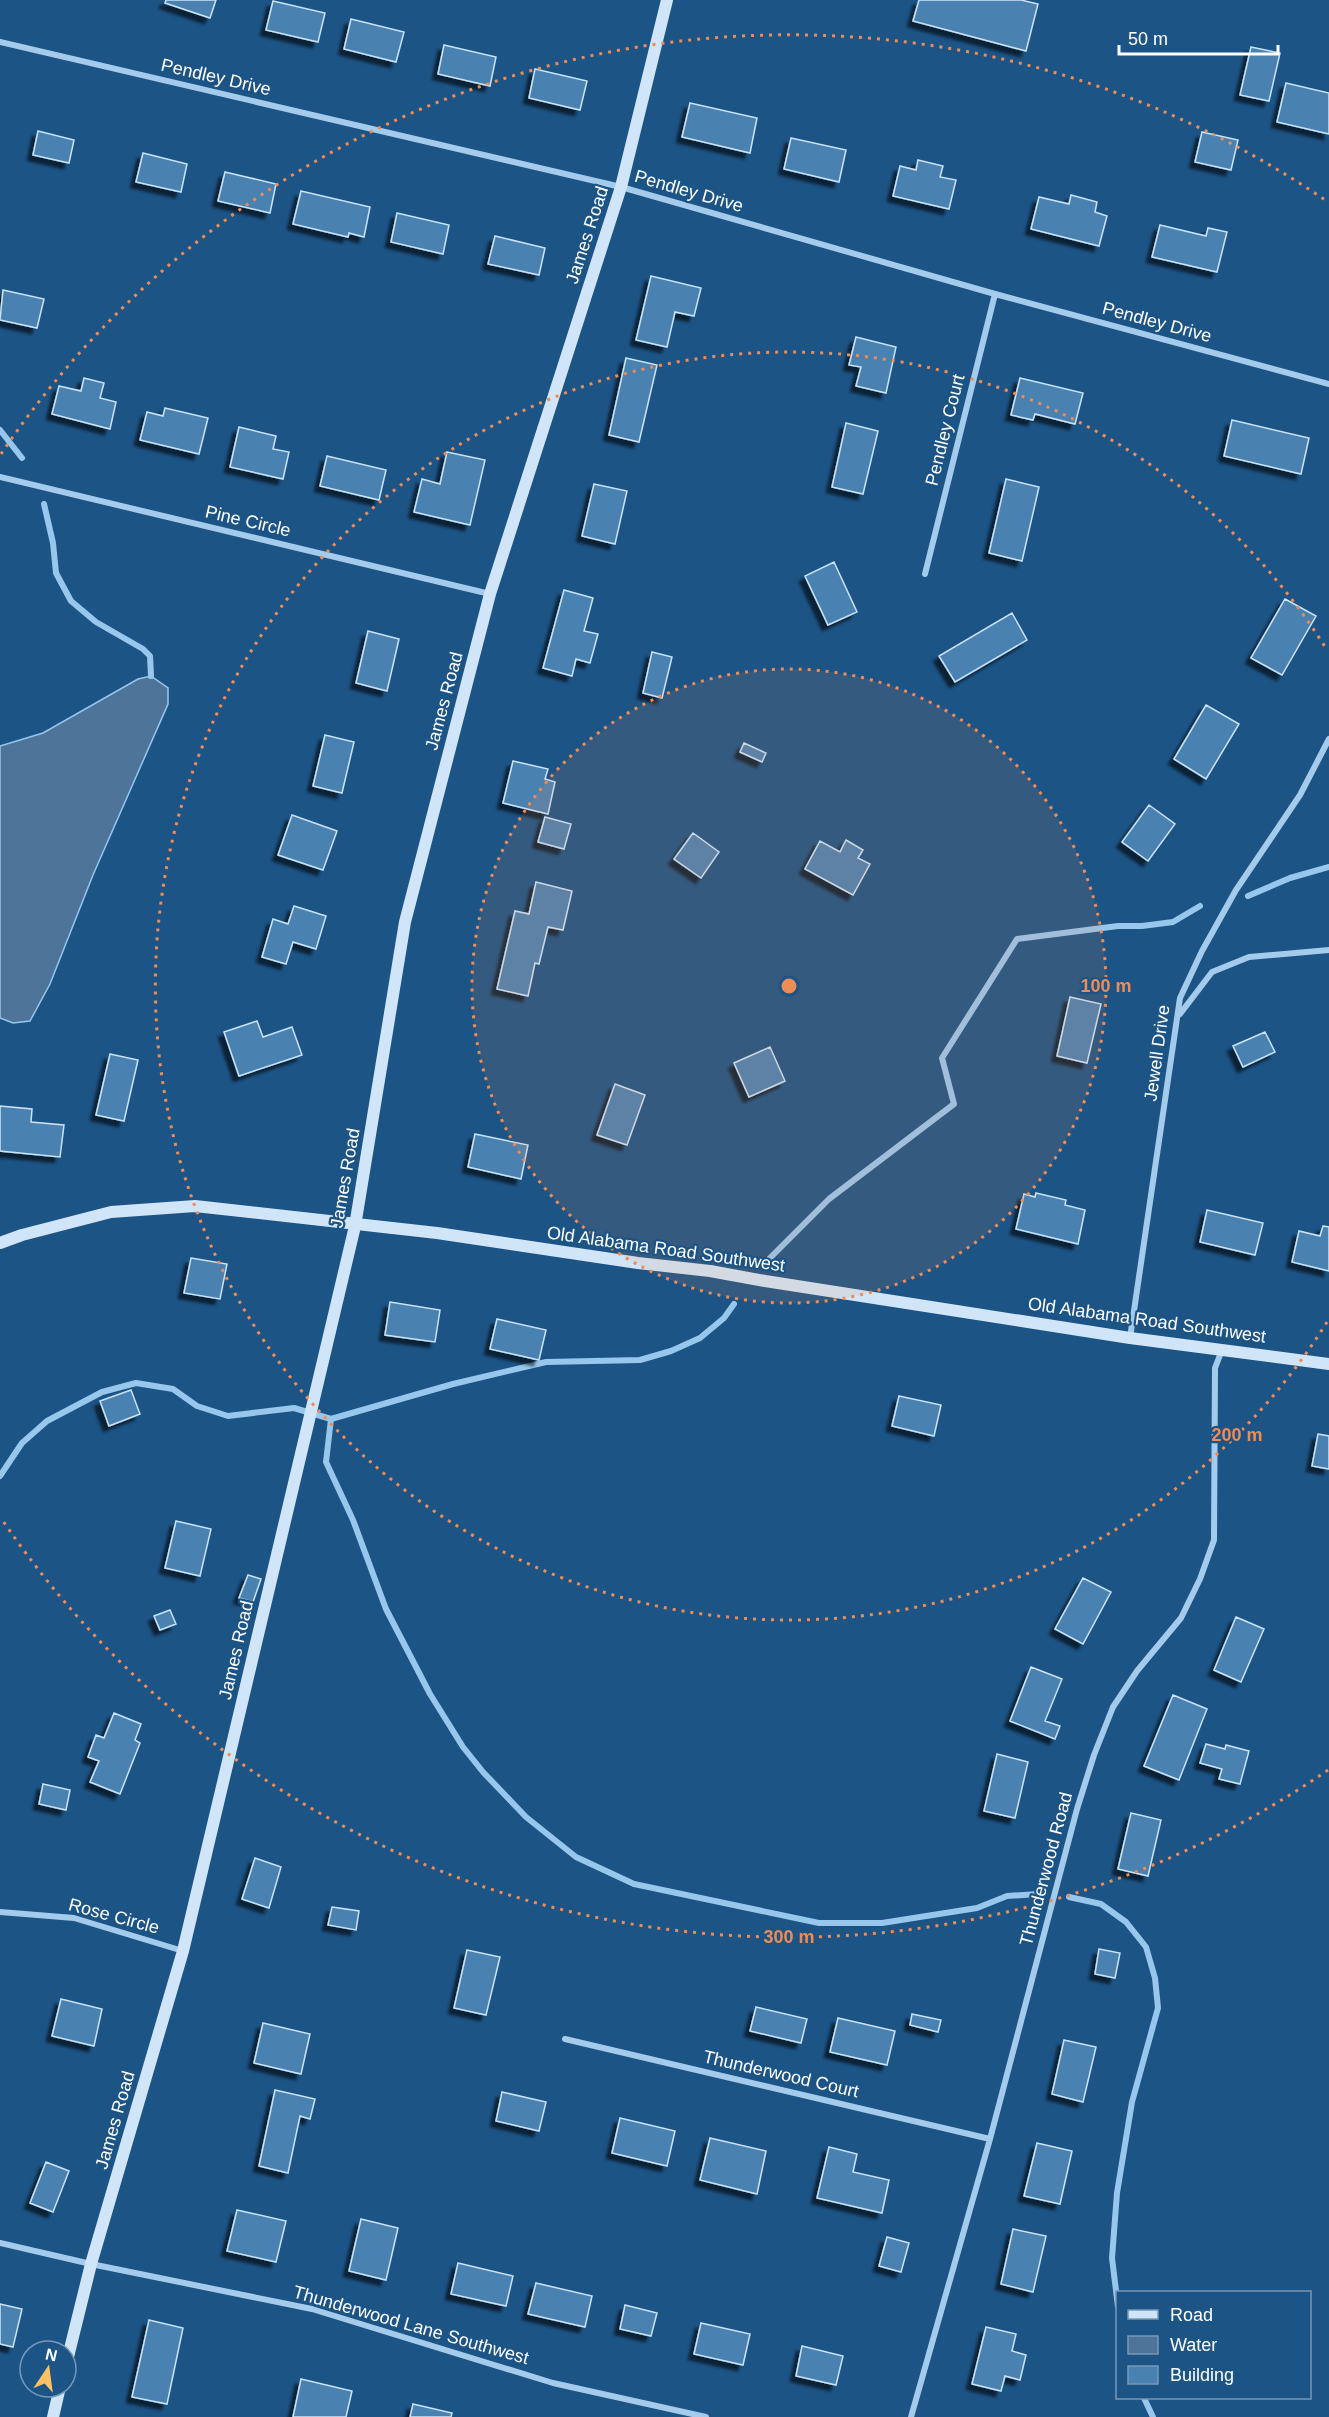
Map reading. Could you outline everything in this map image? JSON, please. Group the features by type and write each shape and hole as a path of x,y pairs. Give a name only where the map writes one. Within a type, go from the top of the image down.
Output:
{"street":[{"name":"James Road","path":"72,2339 91,2264 183,1951 356,1226 405,922 490,594 621,187 667,0"},
{"name":"Pendley Drive","path":"0,42 621,187 995,294 1329,384"},
{"name":"Pendley Court","path":"925,574 995,294"},
{"name":"Pine Circle","path":"0,477 490,594"},
{"name":"Jewell Drive","path":"1130,1338 1180,998 1202,951 1236,890 1300,795 1329,739"},
{"path":"1179,1016 1212,972 1249,957 1329,950"},
{"name":"Old Alabama Road Southwest","path":"0,1244 22,1235 111,1212 195,1206 356,1226 436,1233 638,1263 710,1271 1130,1338 1329,1364"},
{"name":"Thunderwood Road","path":"911,2417 990,2139 1074,1820 1094,1755 1113,1707 1137,1671 1181,1618 1200,1580 1214,1540 1215,1368 1222,1349"},
{"name":"Rose Circle","path":"0,1912 74,1918 183,1951"},
{"name":"Thunderwood Court","path":"565,2039 990,2139"},
{"name":"Thunderwood Lane Southwest","path":"0,2243 312,2309 553,2383 706,2417"},
{"path":"53,2417 57,2399"}],"water":[{"path":"151,676 168,688 168,704 93,875 50,984 30,1021 13,1023 0,1018 0,746 43,733 138,679"}],"building":[{"path":"166,0 216,0 210,18 165,3"},
{"path":"919,0 1021,0 1038,4 1026,51 913,21"},
{"path":"273,1 325,13 318,42 266,30"},
{"path":"351,19 404,32 396,62 344,49"},
{"path":"444,45 496,57 490,86 438,74"},
{"path":"1251,47 1280,53 1269,101 1240,95"},
{"path":"535,69 587,81 580,110 529,98"},
{"path":"1286,83 1329,93 1329,134 1277,122"},
{"path":"690,103 757,118 750,153 682,137"},
{"path":"38,131 74,140 69,163 33,155"},
{"path":"1202,132 1238,140 1231,170 1195,162"},
{"path":"791,138 846,150 839,182 784,169"},
{"path":"143,153 187,164 181,192 136,182"},
{"path":"918,160 943,166 940,177 956,180 949,209 893,196 900,166 916,170"},
{"path":"225,172 276,184 270,213 218,201"},
{"path":"301,191 370,207 364,237 349,233 348,237 293,224"},
{"path":"1071,195 1097,202 1095,212 1107,216 1099,246 1031,229 1039,197 1069,204"},
{"path":"397,213 449,225 443,254 391,242"},
{"path":"1160,225 1206,236 1208,228 1227,232 1217,272 1152,257"},
{"path":"495,236 545,248 539,275 488,264"},
{"path":"651,276 701,288 694,316 675,312 667,347 636,340"},
{"path":"3,290 44,299 37,328 0,320"},
{"path":"856,337 896,347 886,393 856,386 861,367 849,365"},
{"path":"626,358 657,365 639,442 609,435"},
{"path":"84,378 104,383 100,398 116,402 110,429 52,414 59,386 81,391"},
{"path":"1020,378 1083,393 1075,424 1035,414 1033,420 1011,415"},
{"path":"165,408 208,418 199,454 140,440 147,412 163,416"},
{"path":"1232,420 1309,438 1301,474 1224,456"},
{"path":"846,423 878,431 863,494 832,487"},
{"path":"239,427 276,436 273,449 289,452 283,479 230,467"},
{"path":"447,452 485,460 470,525 414,512 422,479 440,484"},
{"path":"327,456 386,470 379,500 320,486"},
{"path":"1006,479 1039,487 1022,561 989,553"},
{"path":"594,484 627,491 615,544 582,536"},
{"path":"834,562 857,612 828,625 805,576"},
{"path":"564,590 593,598 584,631 598,634 590,663 576,659 572,676 543,668"},
{"path":"1285,599 1316,616 1282,675 1251,658"},
{"path":"1012,613 1027,640 955,682 939,656"},
{"path":"368,631 399,639 387,691 356,683"},
{"path":"652,652 672,657 662,698 643,693"},
{"path":"1206,705 1239,724 1206,779 1174,759"},
{"path":"325,735 354,742 342,793 313,786"},
{"path":"744,743 766,753 762,762 740,752"},
{"path":"513,761 548,769 545,779 555,782 548,814 503,803"},
{"path":"1149,805 1175,824 1148,861 1122,842"},
{"path":"292,815 337,831 323,870 278,855"},
{"path":"545,817 571,824 564,849 538,842"},
{"path":"693,833 719,852 701,878 674,859"},
{"path":"846,840 863,850 858,858 870,864 853,895 805,869 820,841 840,852"},
{"path":"536,882 572,891 563,930 548,927 539,964 535,963 528,996 497,989 515,911 529,914"},
{"path":"294,906 326,916 316,949 293,942 286,964 262,957 273,919 288,924"},
{"path":"1070,997 1101,1004 1087,1063 1057,1056"},
{"path":"257,1021 263,1037 292,1027 302,1055 239,1076 224,1032"},
{"path":"1265,1032 1275,1052 1243,1067 1233,1046"},
{"path":"770,1047 785,1081 749,1097 734,1063"},
{"path":"110,1054 138,1060 124,1121 96,1115"},
{"path":"615,1084 645,1095 627,1145 597,1135"},
{"path":"0,1106 32,1109 31,1122 64,1125 60,1157 0,1151"},
{"path":"475,1134 528,1145 521,1179 468,1167"},
{"path":"1036,1193 1066,1200 1065,1205 1085,1210 1078,1244 1016,1229 1024,1194 1035,1197"},
{"path":"1207,1210 1263,1223 1255,1255 1200,1242"},
{"path":"1323,1226 1329,1227 1329,1271 1292,1262 1299,1231 1320,1236"},
{"path":"191,1258 227,1264 220,1299 184,1293"},
{"path":"390,1302 440,1310 435,1342 385,1335"},
{"path":"497,1319 546,1330 539,1360 490,1349"},
{"path":"131,1390 140,1414 109,1426 100,1401"},
{"path":"899,1396 941,1405 934,1436 892,1426"},
{"path":"1318,1434 1329,1436 1329,1469 1312,1466"},
{"path":"176,1521 211,1529 200,1576 165,1568"},
{"path":"248,1575 261,1579 253,1602 239,1598"},
{"path":"1083,1578 1111,1592 1083,1644 1055,1629"},
{"path":"170,1610 176,1624 160,1630 154,1616"},
{"path":"1236,1617 1264,1629 1241,1682 1214,1670"},
{"path":"1031,1667 1062,1679 1045,1721 1060,1726 1055,1739 1010,1721"},
{"path":"1173,1695 1207,1709 1179,1780 1144,1766"},
{"path":"114,1713 141,1724 135,1740 140,1743 120,1794 90,1782 99,1761 88,1757 96,1735 104,1738"},
{"path":"1206,1744 1225,1749 1226,1745 1249,1751 1240,1784 1219,1779 1222,1769 1200,1763"},
{"path":"997,1754 1028,1762 1015,1818 984,1811"},
{"path":"43,1784 70,1790 66,1810 39,1804"},
{"path":"1131,1813 1161,1820 1148,1876 1118,1869"},
{"path":"255,1858 281,1867 269,1908 242,1899"},
{"path":"332,1907 359,1911 356,1930 328,1925"},
{"path":"1099,1949 1120,1953 1115,1978 1095,1974"},
{"path":"467,1950 500,1957 486,2015 454,2008"},
{"path":"61,1999 102,2009 94,2046 52,2036"},
{"path":"756,2007 807,2019 801,2043 750,2031"},
{"path":"912,2014 941,2020 938,2032 910,2025"},
{"path":"838,2018 895,2031 887,2065 830,2052"},
{"path":"263,2023 310,2034 301,2074 254,2063"},
{"path":"1064,2040 1096,2047 1083,2102 1052,2094"},
{"path":"275,2090 315,2099 310,2119 300,2116 288,2173 259,2166"},
{"path":"502,2092 546,2102 539,2131 496,2121"},
{"path":"620,2118 675,2131 667,2166 612,2153"},
{"path":"710,2138 766,2151 757,2194 700,2180"},
{"path":"1037,2143 1072,2151 1060,2204 1024,2196"},
{"path":"829,2147 857,2154 853,2172 889,2180 882,2213 817,2198"},
{"path":"46,2162 69,2171 53,2212 30,2203"},
{"path":"237,2210 286,2221 276,2262 227,2251"},
{"path":"361,2219 398,2228 386,2280 349,2271"},
{"path":"1013,2229 1046,2236 1033,2292 1001,2284"},
{"path":"887,2237 909,2243 901,2272 879,2266"},
{"path":"458,2263 513,2276 506,2306 451,2294"},
{"path":"536,2283 592,2296 585,2327 528,2314"},
{"path":"0,2304 22,2309 13,2347 0,2344"},
{"path":"625,2305 657,2313 651,2336 620,2329"},
{"path":"149,2320 183,2328 167,2404 132,2397"},
{"path":"701,2323 750,2334 743,2365 694,2354"},
{"path":"986,2327 1016,2334 1012,2351 1026,2355 1020,2380 1005,2376 1001,2391 972,2384"},
{"path":"802,2346 843,2356 836,2385 796,2376"},
{"path":"301,2379 352,2391 346,2417 293,2417"},
{"path":"413,2404 452,2413 451,2417 410,2417"}],"waterway":[{"path":"0,430 22,458"},
{"path":"44,504 53,543 56,573 71,601 96,622 143,649 150,656 151,676"},
{"path":"1248,896 1290,878 1329,867"},
{"path":"769,1259 829,1199 954,1104 942,1058 1017,939 1118,926 1173,922 1200,906"},
{"path":"0,1476 22,1443 47,1421 102,1392 136,1383 173,1389 197,1406 228,1416 294,1408 331,1419 453,1384 546,1362 640,1360 671,1351 700,1338 724,1318 734,1304"},
{"path":"331,1419 326,1462 353,1520 386,1609 430,1694 463,1747 483,1772 526,1817 576,1857 634,1884 819,1923 882,1923 977,1908 1007,1896 1038,1894"},
{"path":"1069,1897 1101,1904 1126,1922 1146,1947 1155,1978 1158,2008 1132,2102 1117,2193 1112,2258 1116,2291"},
{"path":"1144,2399 1153,2417"}]}
